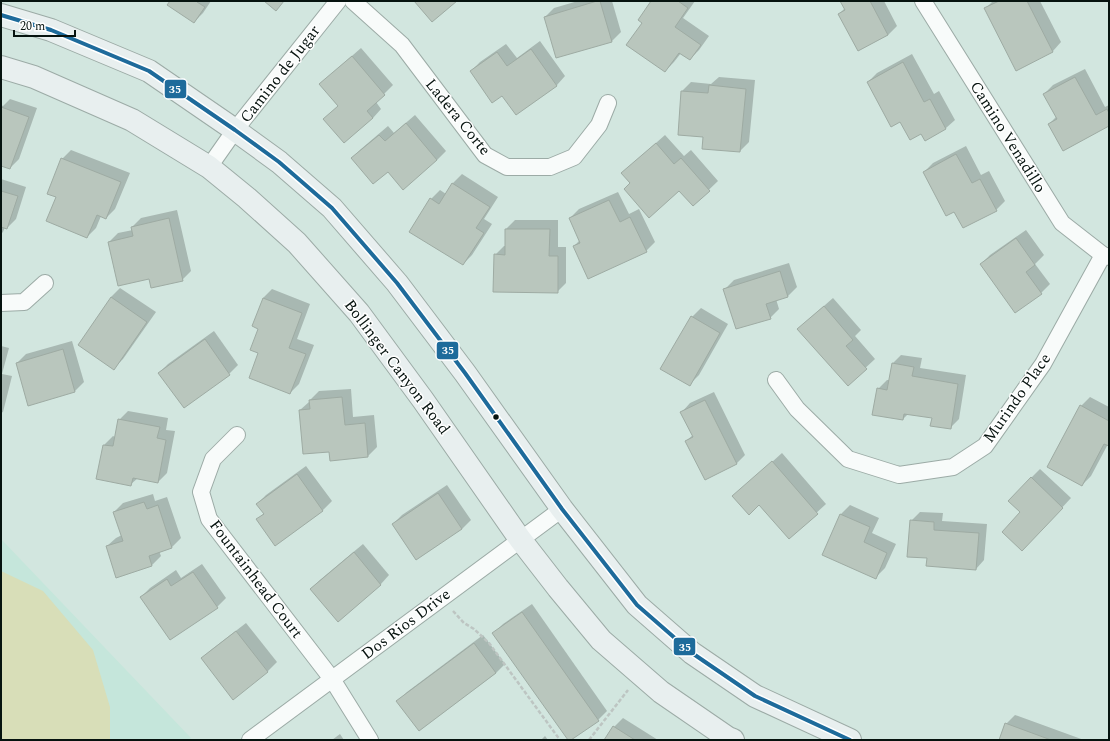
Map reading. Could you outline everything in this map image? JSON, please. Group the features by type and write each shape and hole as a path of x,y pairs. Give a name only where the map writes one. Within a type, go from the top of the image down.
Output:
{"main road":[{"path":"1,15 51,30 149,71 279,162 332,208 397,283 465,373 562,509 637,605 692,653 755,696 850,740"},
{"name":"Bollinger Canyon Road","path":"1,67 34,77 132,120 209,168 297,243 359,313 423,400 520,539 601,640 661,692 733,740"}],"street":[{"name":"Camino de Jugar","path":"209,168 235,130 338,1"},
{"name":"Ladera Corte","path":"353,1 402,45 485,155 507,167 550,167 574,157 599,125 608,102"},
{"name":"Camino Venadillo","path":"923,1 1062,223 1106,256"},
{"name":"Murindo Place","path":"776,380 796,409 848,459 899,475 953,467 985,446 1039,370 1106,256"},
{"path":"1,303 24,302 45,283"},
{"name":"Fountainhead Court","path":"237,435 213,459 201,492 209,519 332,679 370,740"},
{"name":"Dos Rios Drive","path":"250,740 562,509"}],"path":[{"path":"440,599 464,623 474,629 489,643 560,740"},
{"path":"589,740 641,674"}],"shaded area":[{"path":"1,539 191,738 188,740 1,740"},
{"path":"1,571 43,591 93,650 110,707 110,740 1,740"}],"building":[{"path":"170,1 197,1 205,7 194,23 167,5"},
{"path":"264,1 284,1 276,11"},
{"path":"414,1 457,1 432,22"},
{"path":"600,1 612,42 556,58 544,17"},
{"path":"651,1 678,1 688,8 675,27 701,45 690,60 679,53 665,72 626,45 642,23 638,20"},
{"path":"840,1 870,1 888,35 858,51 838,14 845,10"},
{"path":"999,1 1027,1 1053,52 1016,71 984,8"},
{"path":"531,49 557,86 516,115 502,96 492,103 470,71 497,52 507,66"},
{"path":"352,56 385,95 367,111 373,118 344,143 323,119 338,106 319,84"},
{"path":"903,62 924,102 930,99 946,129 925,141 921,134 910,140 900,122 891,127 867,82"},
{"path":"1075,77 1096,115 1107,109 1109,113 1109,126 1063,151 1048,124 1057,119 1043,94"},
{"path":"709,85 746,89 740,152 702,149 703,137 678,135 681,91 708,93"},
{"path":"1,107 29,117 10,169 1,166"},
{"path":"406,123 437,160 403,190 388,172 373,184 351,158 379,135 385,141"},
{"path":"656,143 674,164 681,158 710,191 693,206 679,191 649,218 624,189 630,183 621,173"},
{"path":"956,154 972,183 980,179 997,211 963,228 954,212 946,216 923,172"},
{"path":"61,158 121,182 106,219 97,215 87,238 46,221 56,197 47,194"},
{"path":"452,183 490,207 476,228 484,233 463,265 409,232 430,198 439,204"},
{"path":"1,191 18,196 7,229 1,227"},
{"path":"609,200 620,222 630,217 647,252 588,279 573,246 580,243 569,218"},
{"path":"169,218 183,281 151,288 149,279 118,286 108,242 133,236 131,227"},
{"path":"505,229 550,229 549,256 558,256 558,293 493,292 494,254 505,255"},
{"path":"1016,238 1035,265 1026,272 1042,294 1015,313 980,264"},
{"path":"780,271 788,297 766,304 771,319 736,329 723,289"},
{"path":"111,297 147,322 114,370 78,345"},
{"path":"263,298 302,313 289,348 306,354 290,394 249,378 258,353 250,350 258,329 252,326"},
{"path":"824,306 853,340 846,346 867,369 848,386 797,329"},
{"path":"691,316 720,333 690,386 660,369"},
{"path":"205,339 230,375 184,408 158,373"},
{"path":"63,349 75,392 28,406 16,363"},
{"path":"892,363 914,367 912,376 958,384 951,429 930,426 932,418 904,414 903,420 872,415 877,388 887,390"},
{"path":"342,397 345,425 365,423 368,457 330,461 329,452 303,454 299,410 310,409 309,400"},
{"path":"705,400 737,464 705,480 685,441 693,437 680,412"},
{"path":"1080,405 1109,421 1109,446 1104,444 1082,486 1047,467"},
{"path":"118,419 160,427 157,438 166,440 158,483 133,478 131,486 96,479 103,445 113,446"},
{"path":"772,461 818,514 789,539 759,505 749,515 732,496"},
{"path":"297,474 323,511 275,546 256,519 264,514 256,504"},
{"path":"1031,477 1063,508 1022,551 1002,532 1020,512 1008,501"},
{"path":"438,493 462,529 416,560 392,524"},
{"path":"144,502 147,509 158,505 172,548 149,556 152,566 116,578 106,546 123,541 113,512"},
{"path":"840,514 870,527 864,542 887,553 876,579 822,555"},
{"path":"910,520 934,522 934,530 979,533 976,570 926,566 927,558 907,557"},
{"path":"354,552 381,585 338,622 310,589"},
{"path":"193,572 218,608 170,640 140,597 167,579 171,586"},
{"path":"522,612 599,721 571,740 568,740 492,633"},
{"path":"236,631 268,672 233,700 201,658"},
{"path":"474,643 496,673 419,731 396,701"},
{"path":"1005,723 1051,740 999,740"},
{"path":"613,726 635,740 604,740"}],"transit line":[{"name":"35","path":"1,15 51,30 149,71 279,162 332,208 397,283 465,373 562,509 637,605 692,653 755,696 850,740"}]}
